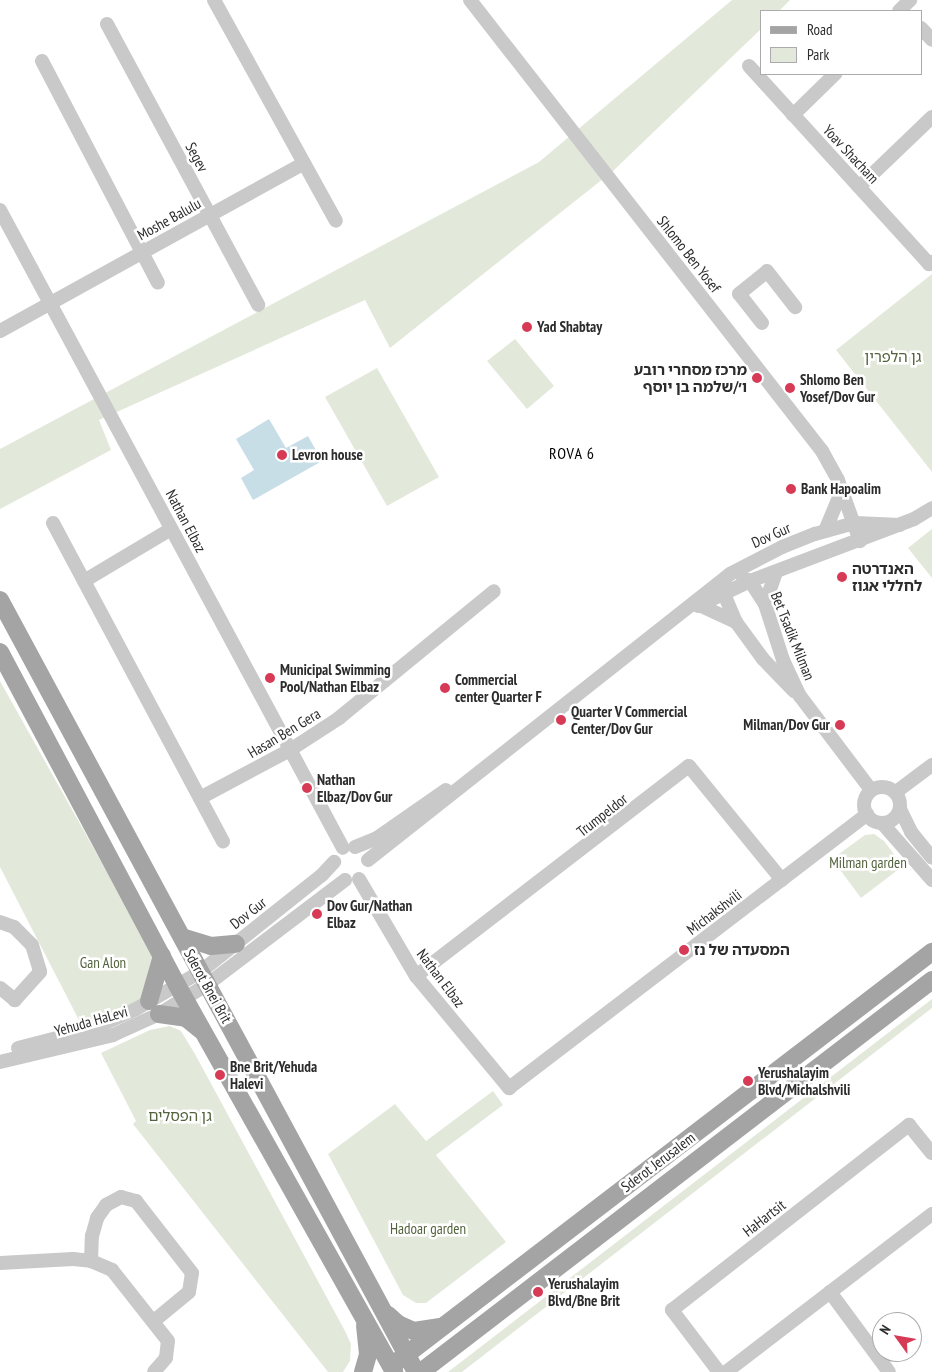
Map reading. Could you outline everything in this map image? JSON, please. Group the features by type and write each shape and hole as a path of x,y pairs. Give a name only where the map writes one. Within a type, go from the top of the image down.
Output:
{"main road":[{"name":"Sderot Bnei Brit","path":"0,600 416,1372"},
{"name":"Sderot Bnei Brit","path":"0,652 181,992 364,1316 390,1370"},
{"path":"182,938 211,946 236,944"},
{"name":"Sderot Jerusalem","path":"390,1370 446,1324 932,952"},
{"path":"162,956 154,1008 186,1018 206,1034"},
{"name":"Sderot Jerusalem","path":"421,1372 932,980"},
{"path":"384,1310 398,1324 414,1331 424,1332 446,1324"},
{"path":"363,1372 368,1354 364,1316"},
{"path":"439,1372 452,1349"}],"street":[{"path":"214,0 336,221"},
{"name":"Shlomo Ben Yosef","path":"470,0 822,451 842,490 860,541"},
{"name":"Segev","path":"107,24 258,305"},
{"path":"922,29 932,40"},
{"path":"42,61 158,283"},
{"name":"Yoav Shacham","path":"749,66 931,263"},
{"path":"793,115 834,75"},
{"path":"859,187 932,117"},
{"name":"Moshe Balulu","path":"0,331 304,163"},
{"name":"Nathan Elbaz","path":"0,210 290,750 349,847"},
{"path":"762,324 739,294 767,271 795,307"},
{"path":"825,531 842,490"},
{"name":"Dov Gur","path":"673,619 750,581 900,525 932,508"},
{"path":"53,523 223,842"},
{"name":"Dov Gur","path":"368,860 730,574 782,547 825,531 855,523 900,525"},
{"path":"84,581 171,528"},
{"path":"765,604 776,572"},
{"path":"724,594 730,574"},
{"name":"Bet Tsadik Milman","path":"730,574 750,581 765,604 782,660 800,696"},
{"name":"Hasan Ben Gera","path":"200,798 290,750 339,718 494,591"},
{"name":"Bet Tsadik Milman","path":"724,594 736,622 762,659 800,696 871,790"},
{"path":"699,605 736,622"},
{"name":"Dov Gur","path":"349,847 377,838 491,761"},
{"path":"896,792 932,764"},
{"name":"Trumpeldor","path":"416,976 689,766 782,880"},
{"path":"896,792 886,787 871,790 865,799 867,814 882,823 932,880"},
{"path":"896,792 900,809 911,832 932,858"},
{"path":"882,823 893,819 900,809"},
{"name":"Michakshvili","path":"509,1088 867,814"},
{"path":"349,847 362,850 368,860 365,872 352,879 336,873 334,862 349,847"},
{"name":"Dov Gur","path":"204,978 236,944 322,875 334,862"},
{"name":"Nathan Elbaz","path":"352,879 416,976 509,1088"},
{"name":"Dov Gur","path":"181,992 352,879"},
{"path":"0,922 14,927 32,945 40,972 15,1000 0,988"},
{"name":"Yehuda HaLevi","path":"0,1062 114,1035 181,992"},
{"name":"Yehuda HaLevi","path":"0,1053 92,1029 154,1008"},
{"name":"HaHartsit","path":"720,1372 672,1310 909,1125 932,1153"},
{"path":"91,1261 92,1236 97,1218 106,1205 121,1197 136,1201 192,1273 189,1292 154,1321"},
{"path":"726,1372 932,1214"},
{"path":"0,1264 91,1261 104,1265 121,1278 168,1341 168,1353 154,1372"},
{"path":"830,1292 889,1372"}],"green space":[{"path":"732,0 790,0 780,10 760,10 760,30 613,171 390,348 365,300 99,420 111,450 0,509 0,449 539,162"},
{"name":"גן הלפרין","path":"932,274 932,472 836,350"},
{"path":"515,339 554,386 527,409 487,361"},
{"path":"377,368 439,477 387,506 325,397"},
{"path":"932,529 932,578 908,548"},
{"name":"Gan Alon","path":"0,681 158,963 140,1002 105,1018 81,1024 0,867"},
{"name":"Milman garden","path":"874,834 884,841 903,866 861,898 832,859 865,835"},
{"path":"932,999 932,1008 462,1372 448,1372"},
{"name":"גן הפסלים","path":"170,1026 181,1031 195,1054 345,1331 351,1344 350,1361 343,1372 328,1372 133,1124 136,1121 101,1053 150,1030"},
{"name":"Hadoar garden","path":"493,1091 503,1105 436,1155 506,1242 426,1303 416,1303 403,1295 328,1154 395,1104 426,1141"}],"water":[{"name":"Levron house","path":"269,419 286,448 308,436 322,461 253,500 241,478 254,470 236,439"}],"place":[{"name":"Yad Shabtay","path":"527,327"},
{"name":"מרכז מסחרי רובע ו׳/שלמה בן יוסף","path":"757,378"},
{"name":"Shlomo Ben Yosef/Dov Gur","path":"790,388"},
{"name":"Levron house","path":"282,455"},
{"name":"Bank Hapoalim","path":"791,489"},
{"name":"האנדרטה לחללי אגוז","path":"842,577"},
{"name":"Municipal Swimming Pool/Nathan Elbaz","path":"270,678"},
{"name":"Commercial center Quarter F","path":"445,688"},
{"name":"Quarter V Commercial Center/Dov Gur","path":"561,720"},
{"name":"Milman/Dov Gur","path":"840,725"},
{"name":"Nathan Elbaz/Dov Gur","path":"307,788"},
{"name":"Dov Gur/Nathan Elbaz","path":"317,914"},
{"name":"המסעדה של נז","path":"684,950"},
{"name":"Bne Brit/Yehuda Halevi","path":"220,1075"},
{"name":"Yerushalayim Blvd/Michalshvili","path":"748,1081"},
{"name":"Yerushalayim Blvd/Bne Brit","path":"538,1292"}],"district":[{"name":"ROVA 6","path":"572,453"}]}
